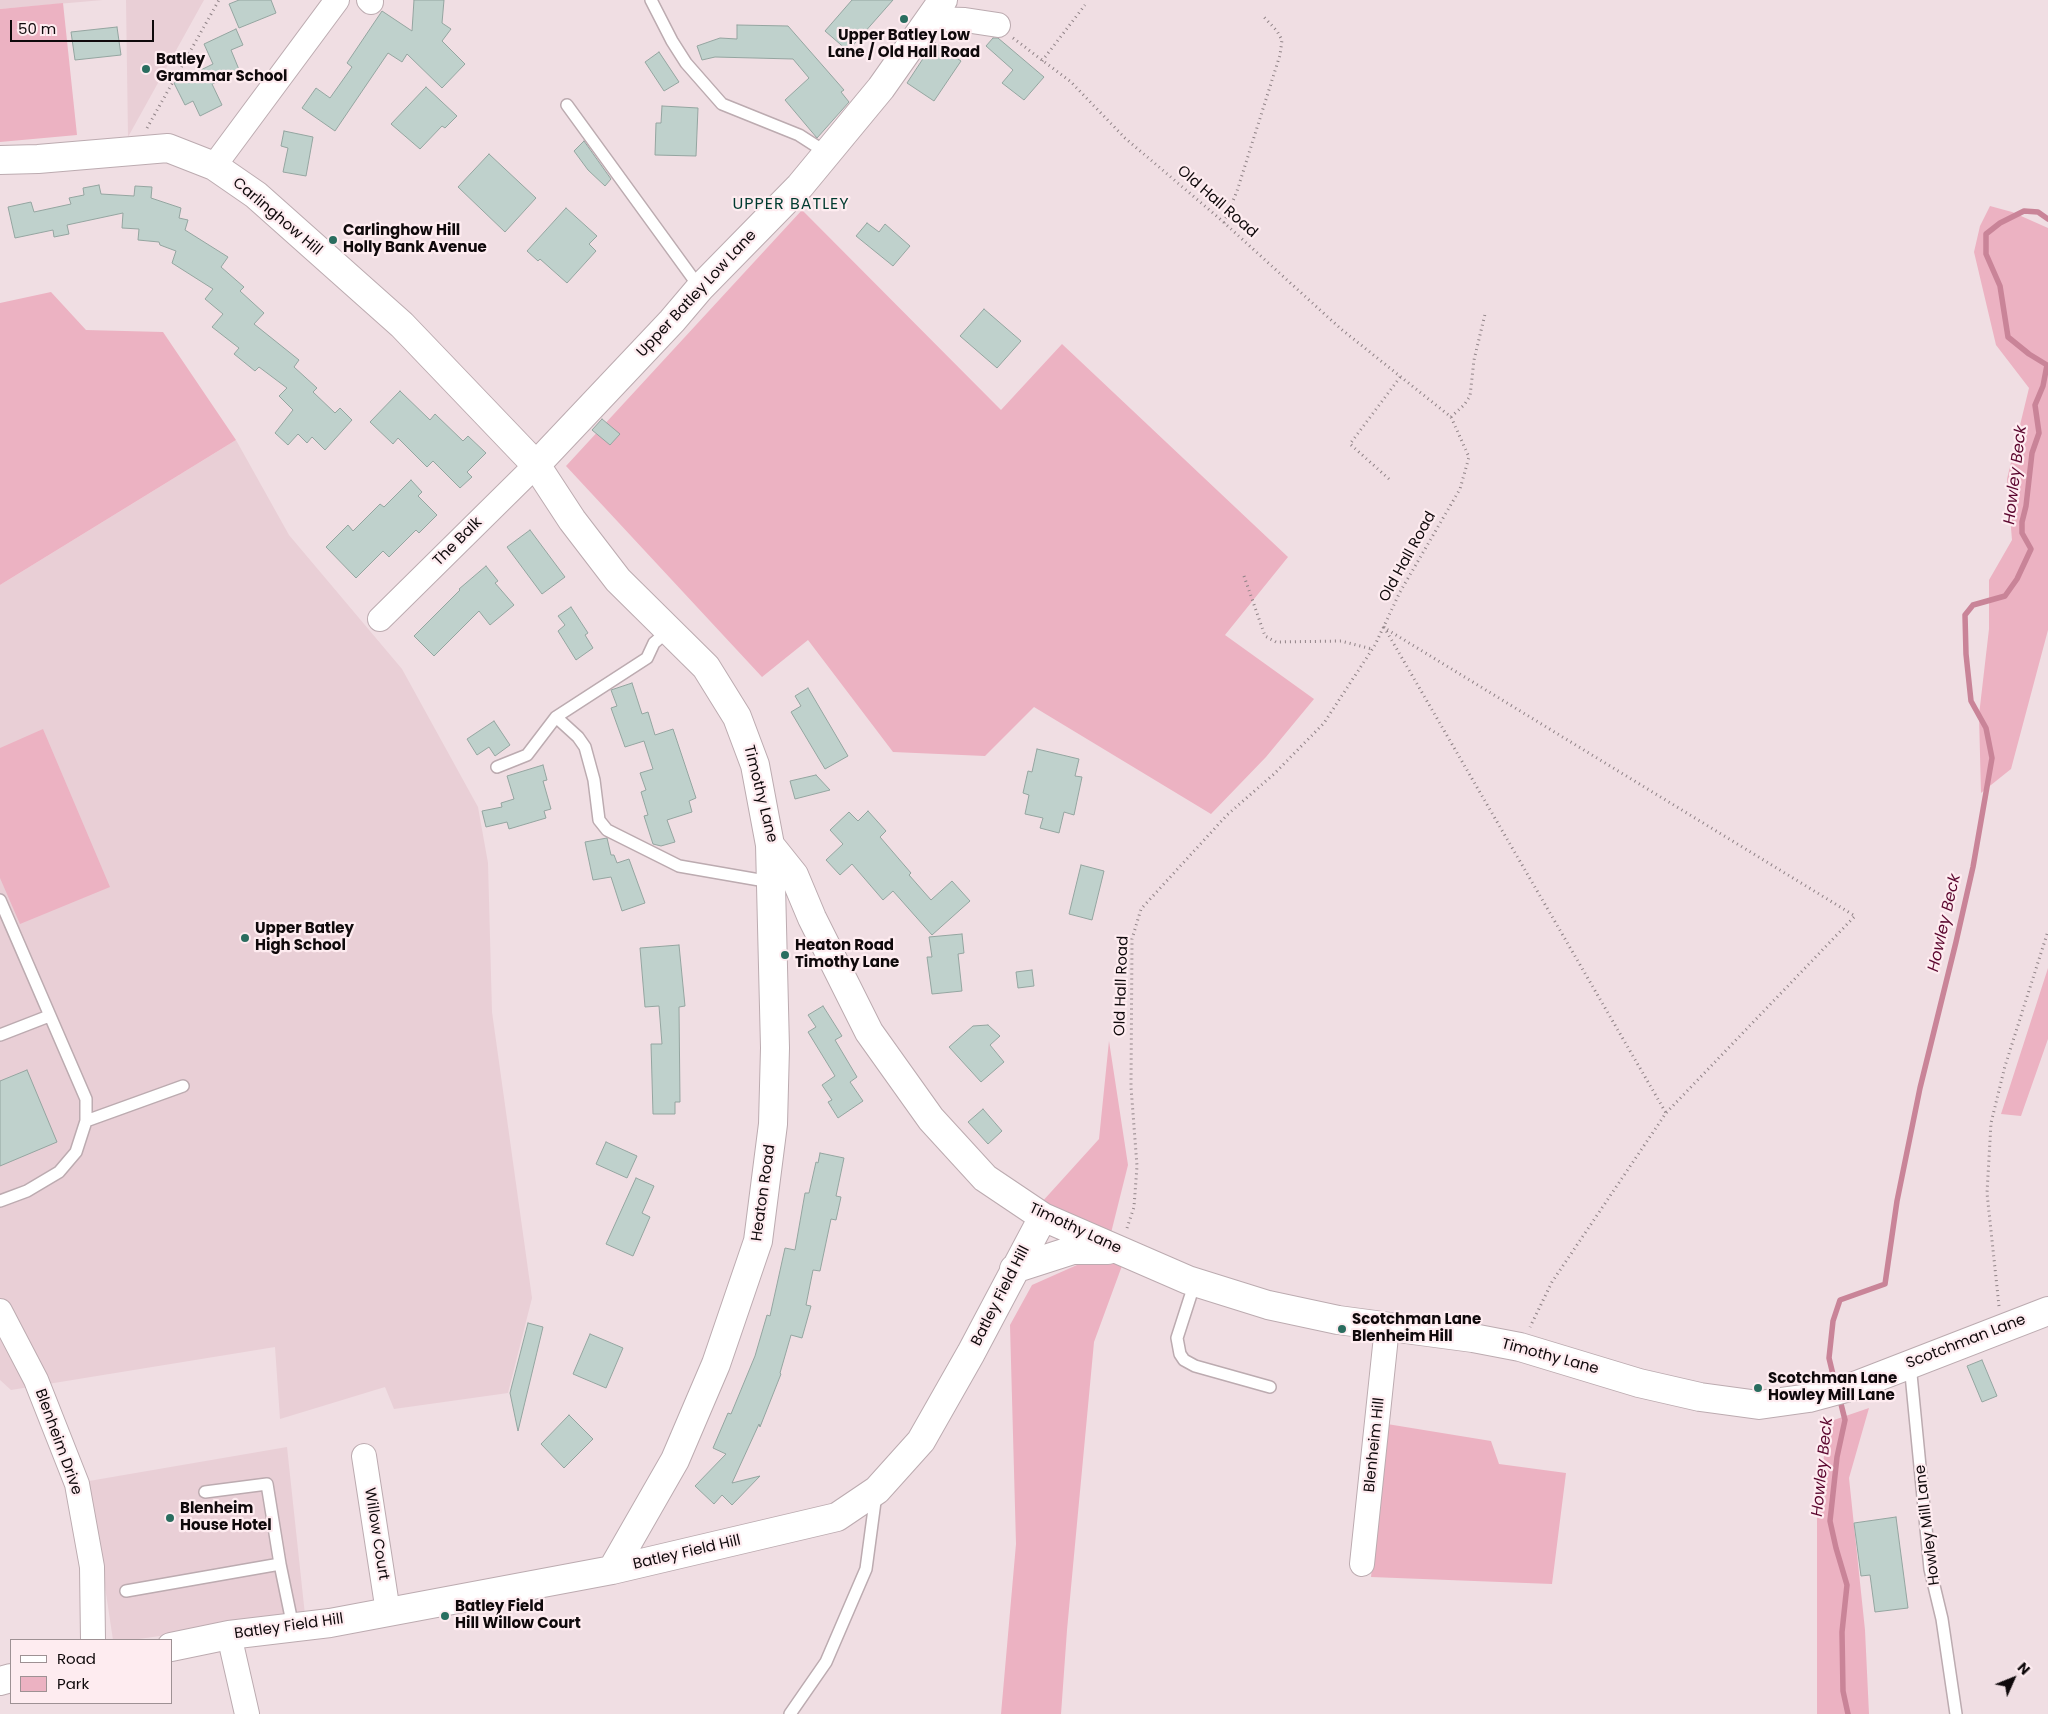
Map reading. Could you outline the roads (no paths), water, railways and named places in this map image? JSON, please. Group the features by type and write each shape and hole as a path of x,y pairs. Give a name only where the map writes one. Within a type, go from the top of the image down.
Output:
{"street":[{"path":"214,166 337,0"},
{"path":"936,10 965,20 998,25"},
{"name":"Upper Batley Low Lane","path":"536,465 672,321 700,288 800,186 881,88 936,10"},
{"name":"Carlinghow Hill","path":"0,160 168,148 214,166 256,195 402,325 536,465"},
{"name":"The Balk","path":"380,619 536,465"},
{"name":"Timothy Lane","path":"536,465 572,520 618,580 706,667 737,717 755,765 770,845 794,875 812,918 869,1032 931,1119 985,1178 1043,1217 1195,1282 1268,1305 1338,1320 1473,1338 1520,1347 1639,1383 1700,1396 1759,1405 1809,1398 1856,1385"},
{"name":"Heaton Road","path":"612,1570 675,1460 716,1364 758,1241 773,1124 775,1048 770,845"},
{"name":"Batley Field Hill","path":"172,1647 229,1636 330,1623 612,1570 837,1518 877,1490 921,1441 971,1354 1043,1217"},
{"path":"1014,1269 1073,1250 1119,1250"},
{"name":"Blenheim Drive","path":"0,1311 36,1380 77,1484 92,1567 93,1639"},
{"name":"Scotchman Lane","path":"1856,1385 2048,1311"},
{"name":"Blenheim Hill","path":"1362,1564 1387,1327"},
{"name":"Willow Court","path":"364,1456 388,1612"},
{"path":"229,1636 248,1714"}],"lane":[{"path":"651,0 672,41 686,63 722,104 799,135 827,153"},
{"path":"567,105 700,288"},
{"path":"497,767 528,756 556,717 647,658 654,643 669,630"},
{"path":"556,717 578,737 585,747 594,780 599,820 607,830 679,866 771,882"},
{"path":"0,900 86,1099 86,1121 76,1152 59,1172 27,1191 0,1201"},
{"path":"0,1035 49,1016"},
{"path":"86,1121 182,1086"},
{"path":"1195,1282 1177,1338 1177,1346 1184,1360 1195,1366 1270,1387"},
{"name":"Howley Mill Lane","path":"1910,1364 1930,1568 1942,1619 1956,1714"},
{"path":"205,1492 267,1484 280,1564 293,1627"},
{"path":"790,1714 826,1662 866,1569 877,1490"},
{"path":"126,1591 280,1564"}],"waterway":[{"name":"Howley Beck","path":"1835,1383 1829,1358 1833,1321 1840,1300 1885,1284 1897,1201 1920,1088 1973,867 1992,758 1986,728 1971,701 1966,654 1965,615 1973,605 2005,596 2017,579 2031,549 2022,533 2022,522 2026,506 2032,453 2039,433 2035,405 2043,386 2047,365 2029,354 2008,337 2000,286 1986,254 1986,234 2000,223 2024,211 2038,212 2048,219"},
{"name":"Howley Beck","path":"1839,1396 1845,1420 1837,1457 1830,1521 1847,1585 1842,1632 1843,1691 1848,1714"}],"place":[{"name":"Upper Batley Low Lane / Old Hall Road","path":"904,19"},
{"name":"Batley Grammar School","path":"146,69"},
{"name":"Carlinghow Hill Holly Bank Avenue","path":"333,240"},
{"name":"Upper Batley High School","path":"245,938"},
{"name":"Heaton Road Timothy Lane","path":"785,955"},
{"name":"Scotchman Lane Blenheim Hill","path":"1342,1329"},
{"name":"Scotchman Lane Howley Mill Lane","path":"1758,1388"},
{"name":"Blenheim House Hotel","path":"170,1518"},
{"name":"Batley Field Hill Willow Court","path":"445,1616"}],"district":[{"name":"UPPER BATLEY","path":"791,205"}]}
